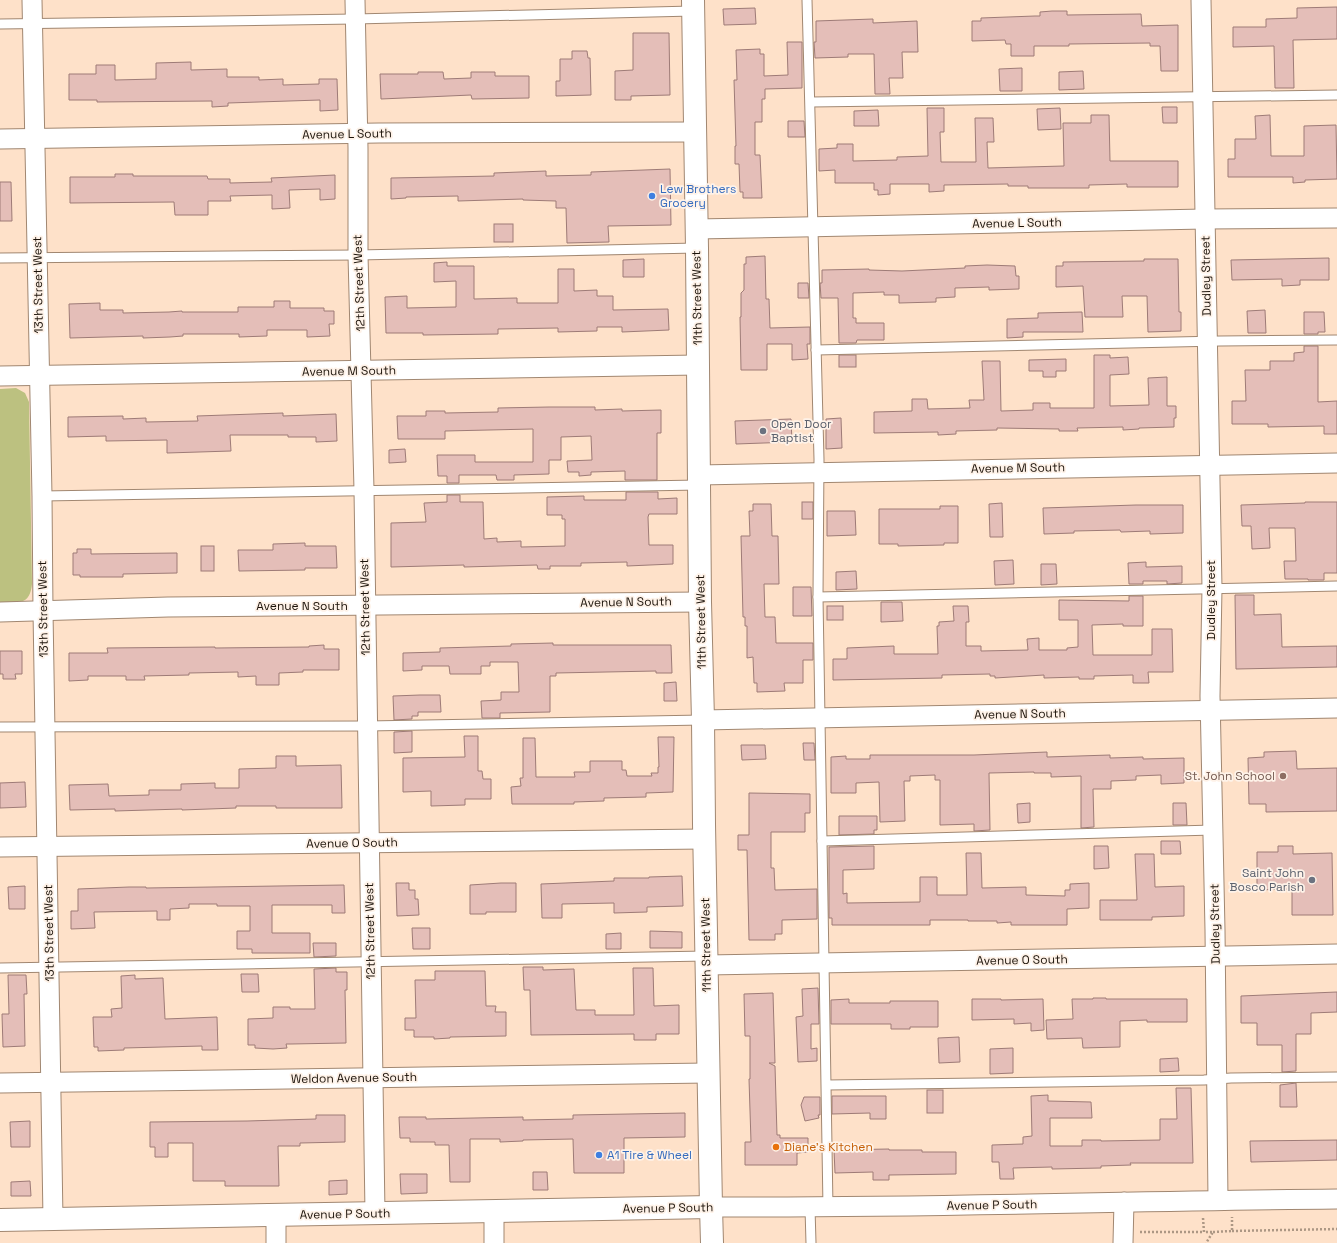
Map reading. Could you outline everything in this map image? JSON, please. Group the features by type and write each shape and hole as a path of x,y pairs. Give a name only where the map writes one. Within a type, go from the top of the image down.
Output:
{"street":[{"name":"13th Street West","path":"32,0 42,496 53,1219"},
{"name":"12th Street West","path":"355,0 358,255 364,490 375,1213"},
{"name":"Dudley Street","path":"1201,0 1208,465 1212,588 1210,710 1217,1079 1217,1200"},
{"name":"11th Street West","path":"693,6 697,239 700,602 712,1243"},
{"name":"Avenue L South","path":"0,139 357,134 695,132"},
{"name":"Avenue L South","path":"697,239 813,227 1205,219 1337,218"},
{"name":"Avenue M South","path":"0,376 165,372 698,365"},
{"name":"Avenue M South","path":"699,480 819,472 1337,463"},
{"name":"Avenue N South","path":"0,612 168,607 700,602"},
{"name":"Avenue N South","path":"703,720 1337,708"},
{"name":"Avenue O South","path":"0,847 704,838"},
{"name":"Avenue O South","path":"707,960 824,963 1337,954"},
{"name":"Weldon Avenue South","path":"0,1082 708,1073"},
{"name":"Avenue P South","path":"0,1220 711,1207 819,1208 1337,1199"},
{"path":"1123,1243 1124,1202"},
{"path":"494,1211 494,1243"},
{"path":"276,1215 276,1243"}],"lane":[{"path":"807,0 811,102 819,472 818,597 827,1085 819,1208 811,1243"},
{"path":"0,24 355,19 693,6"},
{"path":"811,102 1337,95"},
{"path":"0,258 358,255 697,239"},
{"path":"816,350 1207,341 1337,340"},
{"path":"42,496 364,490 699,480"},
{"path":"818,597 1337,586"},
{"path":"0,727 367,726 703,720"},
{"path":"822,841 1213,830"},
{"path":"0,968 371,962 707,960"},
{"path":"827,1085 1337,1076"}],"path":[{"path":"1217,1200 1232,1232"},
{"path":"1204,1232 1217,1200"},
{"path":"1140,1232 1232,1232 1337,1229"},
{"path":"1206,1243 1213,1232"}],"green space":[{"path":"16,388 25,393 29,402 32,584 29,596 26,599 18,602 0,603 0,389"}],"building":[{"path":"1337,7 1337,39 1293,40 1294,88 1275,88 1274,46 1233,47 1233,27 1266,27 1266,19 1297,18 1297,8"},
{"path":"755,8 756,24 724,25 723,9"},
{"path":"1067,11 1067,15 1141,14 1142,26 1178,25 1178,71 1161,71 1160,46 1150,46 1150,43 1034,46 1034,56 1011,56 1011,44 1006,44 1005,40 972,41 972,21 981,21 981,18 1040,16 1040,12"},
{"path":"873,19 873,23 917,21 918,52 902,52 903,78 889,78 890,94 875,94 874,54 848,54 848,57 815,58 814,42 816,42 816,21"},
{"path":"633,33 669,33 670,95 631,96 631,100 615,100 615,71 633,70"},
{"path":"787,42 802,42 802,88 765,89 765,99 762,99 762,122 755,122 755,155 760,155 762,198 743,198 743,192 740,192 739,164 735,164 736,146 734,80 737,80 736,50 760,49 760,54 764,54 764,76 788,75"},
{"path":"572,51 587,51 588,58 590,58 591,95 556,96 556,81 560,81 560,59 572,59"},
{"path":"191,62 191,70 227,69 227,77 259,77 259,80 283,79 283,85 319,84 319,79 337,79 338,110 320,111 320,100 228,103 228,106 212,107 212,101 97,102 97,100 69,100 69,74 96,74 96,65 115,65 115,80 156,79 156,63"},
{"path":"1022,68 1022,91 1000,91 999,69"},
{"path":"1083,71 1084,89 1059,90 1059,72"},
{"path":"418,72 443,72 444,79 471,78 471,72 495,72 495,76 529,76 529,98 472,99 471,95 381,99 380,74 418,74"},
{"path":"1162,107 1177,107 1177,123 1163,123"},
{"path":"927,108 944,108 944,132 940,132 941,162 976,162 975,118 993,118 994,142 987,142 988,168 1064,166 1063,123 1091,123 1091,115 1109,115 1110,161 1178,161 1178,187 1127,187 1127,184 1089,185 1089,188 1028,188 1028,186 1008,186 1008,184 944,185 944,191 929,192 929,184 890,184 890,194 878,195 878,190 874,190 874,183 835,183 835,170 819,171 819,149 837,148 837,144 853,144 853,161 897,160 897,157 928,156"},
{"path":"1060,108 1061,129 1038,130 1037,109"},
{"path":"878,110 879,126 854,126 854,111"},
{"path":"1270,115 1271,156 1304,156 1304,126 1336,125 1337,179 1305,180 1305,182 1293,183 1293,177 1228,177 1228,159 1235,159 1235,139 1256,139 1255,116"},
{"path":"788,121 804,121 805,137 788,137"},
{"path":"670,169 671,225 608,226 609,242 567,243 566,208 556,208 556,201 523,199 458,201 458,196 406,197 391,199 391,178 494,176 494,173 546,171 546,176 591,175 591,172"},
{"path":"115,174 133,174 133,176 207,176 208,179 230,179 230,183 272,182 271,178 335,175 335,199 320,200 320,189 289,190 290,208 272,209 272,195 230,196 231,201 208,201 208,215 175,215 174,202 70,203 70,177 115,177"},
{"path":"0,182 11,182 12,221 0,221"},
{"path":"494,224 513,224 513,242 494,242"},
{"path":"765,256 766,299 769,299 770,328 810,327 810,344 807,344 808,359 792,360 792,344 767,344 767,370 741,370 740,317 741,293 744,290 744,264 746,264 746,257"},
{"path":"1329,258 1329,280 1300,280 1300,285 1282,286 1282,279 1232,280 1231,260"},
{"path":"644,259 644,277 623,277 623,260"},
{"path":"1144,259 1178,259 1179,312 1181,312 1181,331 1148,332 1147,296 1122,296 1123,317 1085,317 1083,286 1056,287 1056,266 1063,266 1063,262 1144,261"},
{"path":"447,262 447,266 474,266 474,299 517,298 517,303 558,303 558,269 574,269 574,291 597,290 597,296 613,296 613,310 668,309 669,330 622,332 622,327 597,327 597,331 558,332 558,328 498,329 498,334 423,335 423,333 386,333 385,297 407,296 407,308 456,307 456,281 434,282 434,263"},
{"path":"965,266 1015,266 1016,276 1019,276 1019,289 989,290 989,287 955,288 955,297 936,298 936,302 899,303 899,295 884,295 884,292 853,293 853,318 856,318 856,323 884,323 884,340 857,340 856,343 839,343 838,298 821,298 820,283 822,283 822,270 869,269 902,271 965,268"},
{"path":"798,283 808,283 809,298 798,298"},
{"path":"274,301 290,301 290,308 324,308 324,311 334,311 334,324 329,324 330,336 307,337 307,330 267,330 267,336 239,337 239,334 183,334 183,336 143,338 143,336 70,338 69,304 100,303 100,310 123,310 123,313 182,311 238,312 238,307 274,307"},
{"path":"1265,310 1266,333 1248,333 1247,311"},
{"path":"1082,312 1083,332 1023,332 1023,337 1007,338 1007,319 1038,318 1038,313"},
{"path":"1304,312 1324,312 1325,332 1318,332 1318,334 1304,334"},
{"path":"1304,346 1318,346 1318,402 1337,401 1337,434 1324,434 1324,426 1268,427 1268,424 1232,424 1232,401 1246,401 1245,370 1270,370 1270,361 1294,361 1294,353 1304,352"},
{"path":"839,355 856,355 856,367 839,367"},
{"path":"1094,355 1110,355 1110,358 1128,357 1129,374 1110,375 1110,406 1149,405 1148,378 1167,377 1167,406 1176,406 1174,427 1123,430 1123,427 1077,428 1078,431 1059,431 1059,429 997,428 997,430 956,431 956,434 938,435 938,432 874,433 874,412 912,411 912,399 927,399 928,409 970,408 969,400 984,400 982,361 1000,361 1001,411 1033,410 1033,403 1050,403 1050,408 1094,408"},
{"path":"1066,359 1066,371 1056,371 1056,377 1043,377 1043,371 1029,371 1029,360"},
{"path":"595,407 595,410 622,409 622,411 661,410 661,433 657,433 657,480 625,480 625,471 591,472 591,475 579,476 579,472 568,472 567,461 592,460 591,436 561,437 561,460 549,460 549,474 514,475 514,480 497,480 496,475 459,475 459,483 447,483 447,476 438,476 437,455 475,455 475,462 533,462 533,429 445,431 445,439 398,439 397,416 426,416 426,411 445,411 445,413 498,412 498,408"},
{"path":"283,413 283,416 336,414 337,441 316,442 316,437 288,437 288,435 230,435 231,451 167,453 167,440 106,441 106,436 68,437 68,417 123,416 123,419 146,418 146,422 198,421 197,416"},
{"path":"841,418 842,448 826,449 826,419"},
{"name":"Open Door Baptist","path":"791,419 792,442 736,444 735,421"},
{"path":"405,449 406,462 389,463 389,450"},
{"path":"626,492 658,492 658,499 677,498 677,514 649,514 648,517 649,545 673,545 673,564 627,566 627,562 581,563 581,566 550,566 550,569 538,569 537,565 391,567 391,523 426,522 424,503 447,502 447,495 460,495 460,502 483,502 484,539 497,538 497,542 521,541 521,547 565,546 565,519 562,519 562,515 547,515 547,497 584,496 584,500 626,500"},
{"path":"802,502 813,502 813,519 802,519"},
{"path":"1337,502 1337,573 1324,573 1324,580 1285,579 1284,561 1296,561 1295,528 1269,528 1270,548 1252,549 1251,526 1242,526 1241,505"},
{"path":"1002,503 1003,537 990,537 989,504"},
{"path":"753,504 771,504 772,536 778,536 779,584 764,584 765,617 775,617 776,643 813,643 813,660 803,660 803,683 784,683 785,691 757,692 757,683 754,683 753,657 747,658 747,626 745,626 745,617 743,617 741,536 750,536 749,511 753,511"},
{"path":"1183,505 1183,533 1150,534 1150,531 1121,532 1120,530 1074,531 1074,533 1044,534 1043,508"},
{"path":"940,506 958,506 958,543 944,543 944,545 898,546 898,544 879,544 879,509 940,509"},
{"path":"827,511 855,511 856,535 827,536"},
{"path":"305,543 305,546 336,546 337,568 239,571 238,550 273,550 273,544"},
{"path":"201,546 214,546 214,571 201,571"},
{"path":"77,549 91,549 91,554 177,553 177,573 123,574 123,577 80,577 80,575 73,575 73,553 77,553"},
{"path":"1013,560 1014,584 995,585 994,561"},
{"path":"1146,562 1146,567 1182,566 1182,583 1167,584 1167,581 1143,581 1143,584 1129,584 1128,563"},
{"path":"1041,564 1056,564 1057,584 1041,585"},
{"path":"856,571 857,589 836,590 836,572"},
{"path":"793,587 811,587 812,616 793,616"},
{"path":"1235,595 1254,595 1254,615 1281,614 1282,647 1337,646 1337,667 1236,669"},
{"path":"1129,596 1143,596 1143,626 1123,626 1123,624 1092,625 1093,655 1152,655 1152,629 1172,629 1173,672 1148,672 1149,683 1133,683 1133,675 1094,676 1094,679 1079,679 1079,677 1044,678 1044,675 995,678 995,676 990,676 990,674 942,675 942,678 833,680 833,659 847,659 847,648 894,646 894,654 938,654 937,626 939,626 939,622 954,621 953,606 968,606 969,622 966,622 966,646 981,646 981,651 1028,650 1027,639 1039,638 1039,650 1067,650 1067,648 1078,647 1078,620 1059,620 1059,600 1129,601"},
{"path":"881,602 902,602 903,621 881,622"},
{"path":"827,606 843,606 843,620 827,620"},
{"path":"553,643 553,645 671,645 672,673 656,673 656,671 556,673 556,676 550,676 550,712 500,713 500,718 482,718 481,701 501,700 501,692 519,692 518,662 490,662 490,666 481,666 481,674 450,674 449,666 422,666 422,670 403,671 403,653 440,652 440,648"},
{"path":"324,645 324,649 339,649 339,670 303,670 303,672 279,673 279,685 256,685 256,676 238,677 238,672 144,676 145,680 126,680 126,676 88,676 88,680 69,681 69,653 108,653 107,648 309,647"},
{"path":"0,651 22,651 22,674 15,674 16,679 3,679 3,674 0,674"},
{"path":"676,682 677,701 664,701 664,683"},
{"path":"440,695 441,712 418,712 418,716 412,716 412,719 394,720 393,696"},
{"path":"412,731 412,752 394,753 394,732"},
{"path":"464,736 478,736 478,771 482,771 483,779 491,779 491,799 465,799 465,805 431,806 431,791 403,792 403,758 465,757"},
{"path":"658,737 674,737 673,792 646,793 646,797 604,798 604,801 574,802 574,804 512,804 511,787 521,786 520,778 523,778 523,738 535,738 536,777 575,777 574,772 590,772 590,761 622,761 622,770 626,770 627,776 652,776 651,773 658,773 659,767"},
{"path":"803,743 814,743 815,760 804,760"},
{"path":"741,745 765,745 766,759 742,760"},
{"path":"1296,751 1297,769 1337,768 1337,811 1266,812 1266,804 1249,804 1248,758 1264,757 1264,752"},
{"path":"1047,752 1047,757 1110,755 1110,758 1184,758 1184,783 1161,784 1161,775 1136,776 1136,780 1111,781 1111,789 1093,789 1094,827 1081,828 1081,776 1051,777 1051,773 1034,772 989,773 990,830 974,831 974,824 940,825 940,780 935,780 935,775 910,776 910,781 904,781 905,821 880,822 879,782 856,783 856,793 831,793 831,757 846,756 846,759 870,759 870,755 974,755"},
{"path":"276,756 296,756 296,766 341,765 342,808 276,808 276,806 236,806 236,808 182,810 70,810 69,785 108,784 109,796 149,795 149,790 181,790 181,784 215,783 215,788 239,788 239,769 276,768"},
{"path":"25,782 26,807 0,808 0,783"},
{"path":"749,793 810,794 810,813 805,813 805,832 771,832 771,868 774,868 775,890 817,889 817,919 782,920 782,934 775,934 775,940 749,940 747,850 738,850 738,835 749,835"},
{"path":"1030,803 1030,822 1018,823 1017,804"},
{"path":"1173,803 1186,803 1187,825 1173,825"},
{"path":"839,816 877,816 877,830 874,830 874,834 839,835"},
{"path":"1161,841 1180,841 1181,854 1161,854"},
{"path":"874,846 874,869 843,870 843,894 847,893 847,903 920,902 920,877 937,877 937,895 967,895 966,853 981,853 982,888 1026,887 1026,895 1065,896 1065,890 1070,890 1070,884 1089,883 1089,908 1067,909 1067,925 1011,925 1011,922 997,923 997,921 930,920 930,925 832,925 832,918 829,918 829,847"},
{"path":"1094,846 1108,846 1109,868 1094,869"},
{"name":"Saint John Bosco Parish","path":"1278,846 1293,846 1293,854 1332,853 1333,915 1292,915 1292,889 1257,890 1257,852 1278,852"},
{"path":"1135,854 1154,854 1155,887 1184,886 1184,916 1152,917 1152,920 1100,920 1100,900 1137,900"},
{"path":"682,876 683,906 647,907 647,912 614,913 614,903 562,904 562,918 542,918 541,884 614,881 614,878"},
{"path":"396,883 409,883 409,890 415,890 415,899 418,899 419,915 397,916"},
{"path":"516,883 516,912 486,912 486,914 470,914 470,885"},
{"path":"344,885 345,913 332,913 332,905 272,905 272,933 310,933 310,953 252,953 252,949 237,949 237,931 250,931 250,906 189,904 189,908 170,909 170,920 157,920 157,911 94,912 95,928 71,929 71,911 78,911 78,889 129,887"},
{"path":"25,886 25,909 9,909 8,887"},
{"path":"412,928 430,928 430,949 413,949"},
{"path":"650,931 682,932 682,948 650,948"},
{"path":"621,933 621,949 606,949 606,934"},
{"path":"313,943 336,943 336,956 314,957"},
{"path":"523,967 543,967 543,970 574,969 576,1010 595,1010 595,1015 634,1015 633,968 653,968 654,1006 679,1005 679,1034 656,1034 656,1040 634,1040 634,1034 531,1035 530,990 524,990"},
{"path":"336,968 336,972 347,972 347,990 345,990 346,1043 286,1044 287,1048 273,1049 255,1048 255,1045 248,1045 248,1019 273,1018 273,1007 315,1009 314,969"},
{"path":"435,971 485,971 486,1006 496,1006 495,1012 506,1012 506,1036 450,1037 434,1039 434,1037 414,1037 414,1030 405,1030 405,1018 416,1018 415,980 435,980"},
{"path":"241,974 258,974 259,992 242,992"},
{"path":"8,975 26,975 27,994 24,994 25,1046 3,1047 2,1014 9,1014"},
{"path":"135,975 135,979 163,978 165,1019 217,1017 218,1050 202,1050 202,1046 124,1048 124,1050 98,1051 98,1047 94,1047 93,1017 112,1017 111,1009 122,1008 121,976"},
{"path":"818,988 819,1024 811,1024 811,1049 817,1048 817,1061 798,1062 796,1017 803,1016 802,989"},
{"path":"1337,992 1337,1012 1311,1013 1311,1034 1296,1034 1296,1071 1282,1072 1282,1045 1257,1045 1257,1023 1241,1023 1241,996"},
{"path":"773,993 775,1063 769,1063 775,1066 777,1135 780,1135 780,1138 808,1138 808,1152 797,1153 797,1165 745,1165 745,1142 751,1142 749,1079 750,1036 745,1036 744,994"},
{"path":"849,999 849,1003 938,1001 938,1027 891,1029 891,1024 831,1024 831,1000"},
{"path":"972,999 1043,999 1044,1030 1031,1031 1031,1023 1014,1024 1014,1019 972,1020"},
{"path":"1072,999 1187,999 1187,1022 1147,1022 1147,1020 1120,1021 1120,1047 1083,1048 1082,1038 1047,1039 1046,1020 1073,1019"},
{"path":"959,1037 960,1062 939,1063 938,1038"},
{"path":"1013,1048 1013,1073 990,1074 990,1049"},
{"path":"1178,1058 1179,1071 1160,1072 1160,1059"},
{"path":"1296,1083 1297,1107 1280,1107 1280,1085"},
{"path":"1176,1088 1191,1088 1193,1163 1130,1163 1131,1165 1101,1166 1101,1168 1013,1168 1014,1179 1000,1179 999,1162 992,1162 992,1145 1023,1144 1023,1137 1032,1136 1031,1096 1048,1095 1048,1101 1091,1102 1092,1118 1050,1118 1050,1146 1082,1146 1082,1140 1160,1140 1160,1119 1177,1119"},
{"path":"927,1090 943,1090 943,1113 927,1113"},
{"path":"832,1096 886,1096 886,1119 870,1119 870,1113 832,1114"},
{"path":"804,1097 820,1097 819,1118 805,1121 801,1105"},
{"path":"685,1113 685,1137 624,1138 624,1173 574,1173 573,1139 500,1142 500,1139 470,1139 470,1182 450,1182 449,1145 435,1145 435,1142 410,1142 410,1138 400,1138 399,1117 426,1117 426,1119 523,1117 523,1120 573,1119 573,1115"},
{"path":"316,1115 345,1115 345,1142 300,1143 300,1146 278,1146 279,1186 225,1186 225,1181 193,1181 193,1143 168,1143 168,1157 155,1157 155,1147 150,1147 150,1122 316,1119"},
{"path":"30,1121 30,1147 11,1147 10,1122"},
{"path":"1337,1140 1337,1160 1251,1162 1250,1141"},
{"path":"834,1150 922,1150 922,1152 956,1152 956,1174 889,1175 889,1180 873,1180 873,1172 835,1173"},
{"path":"533,1172 547,1172 548,1190 533,1190"},
{"path":"400,1174 427,1174 427,1193 401,1194"},
{"path":"347,1180 347,1194 329,1195 329,1181"},
{"path":"30,1181 31,1196 11,1196 11,1182"}],"place":[{"name":"Lew Brothers Grocery","path":"652,196"},
{"name":"Open Door Baptist","path":"763,431"},
{"name":"St. John School","path":"1283,776"},
{"name":"Saint John Bosco Parish","path":"1312,880"},
{"name":"Diane's Kitchen","path":"776,1147"},
{"name":"A1 Tire & Wheel","path":"599,1155"}]}
